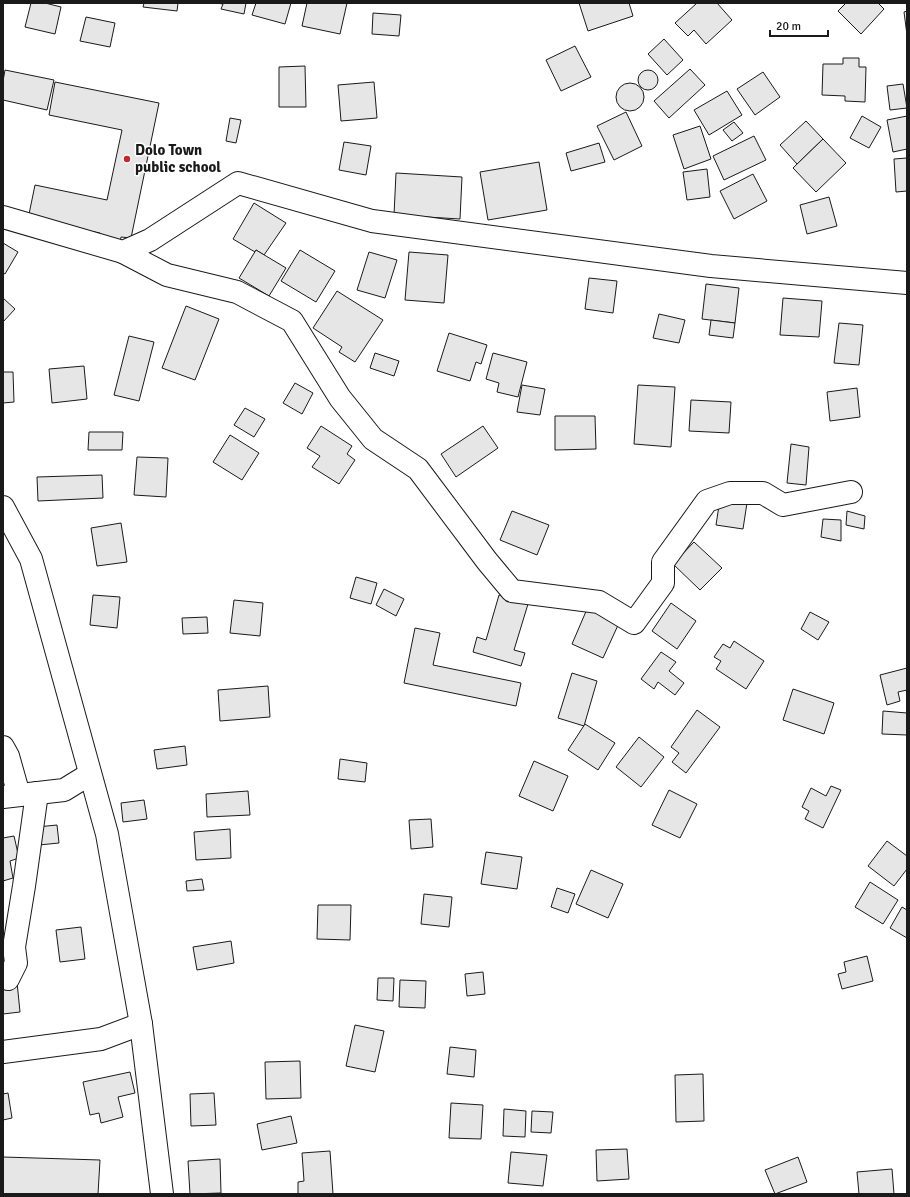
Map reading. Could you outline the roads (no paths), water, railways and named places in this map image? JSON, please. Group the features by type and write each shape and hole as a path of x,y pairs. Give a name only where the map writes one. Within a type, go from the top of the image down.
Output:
{"street":[{"path":"123,252 150,240 238,183 372,221 711,266 907,283"},
{"path":"3,217 123,252 167,275 237,292 292,321 340,398 373,440 418,469 487,561 512,591 599,602 634,623 663,582 663,562 707,501 730,493 763,493 782,505 850,492"},
{"path":"3,507 31,559 107,834 142,1024 162,1194"},
{"path":"3,747 8,756 20,795 24,886 14,947 16,963 8,979"},
{"path":"20,795 64,790 90,774"},
{"path":"3,1052 101,1039 142,1024"}],"place":[{"name":"Dolo Town public school","path":"127,159"}]}
